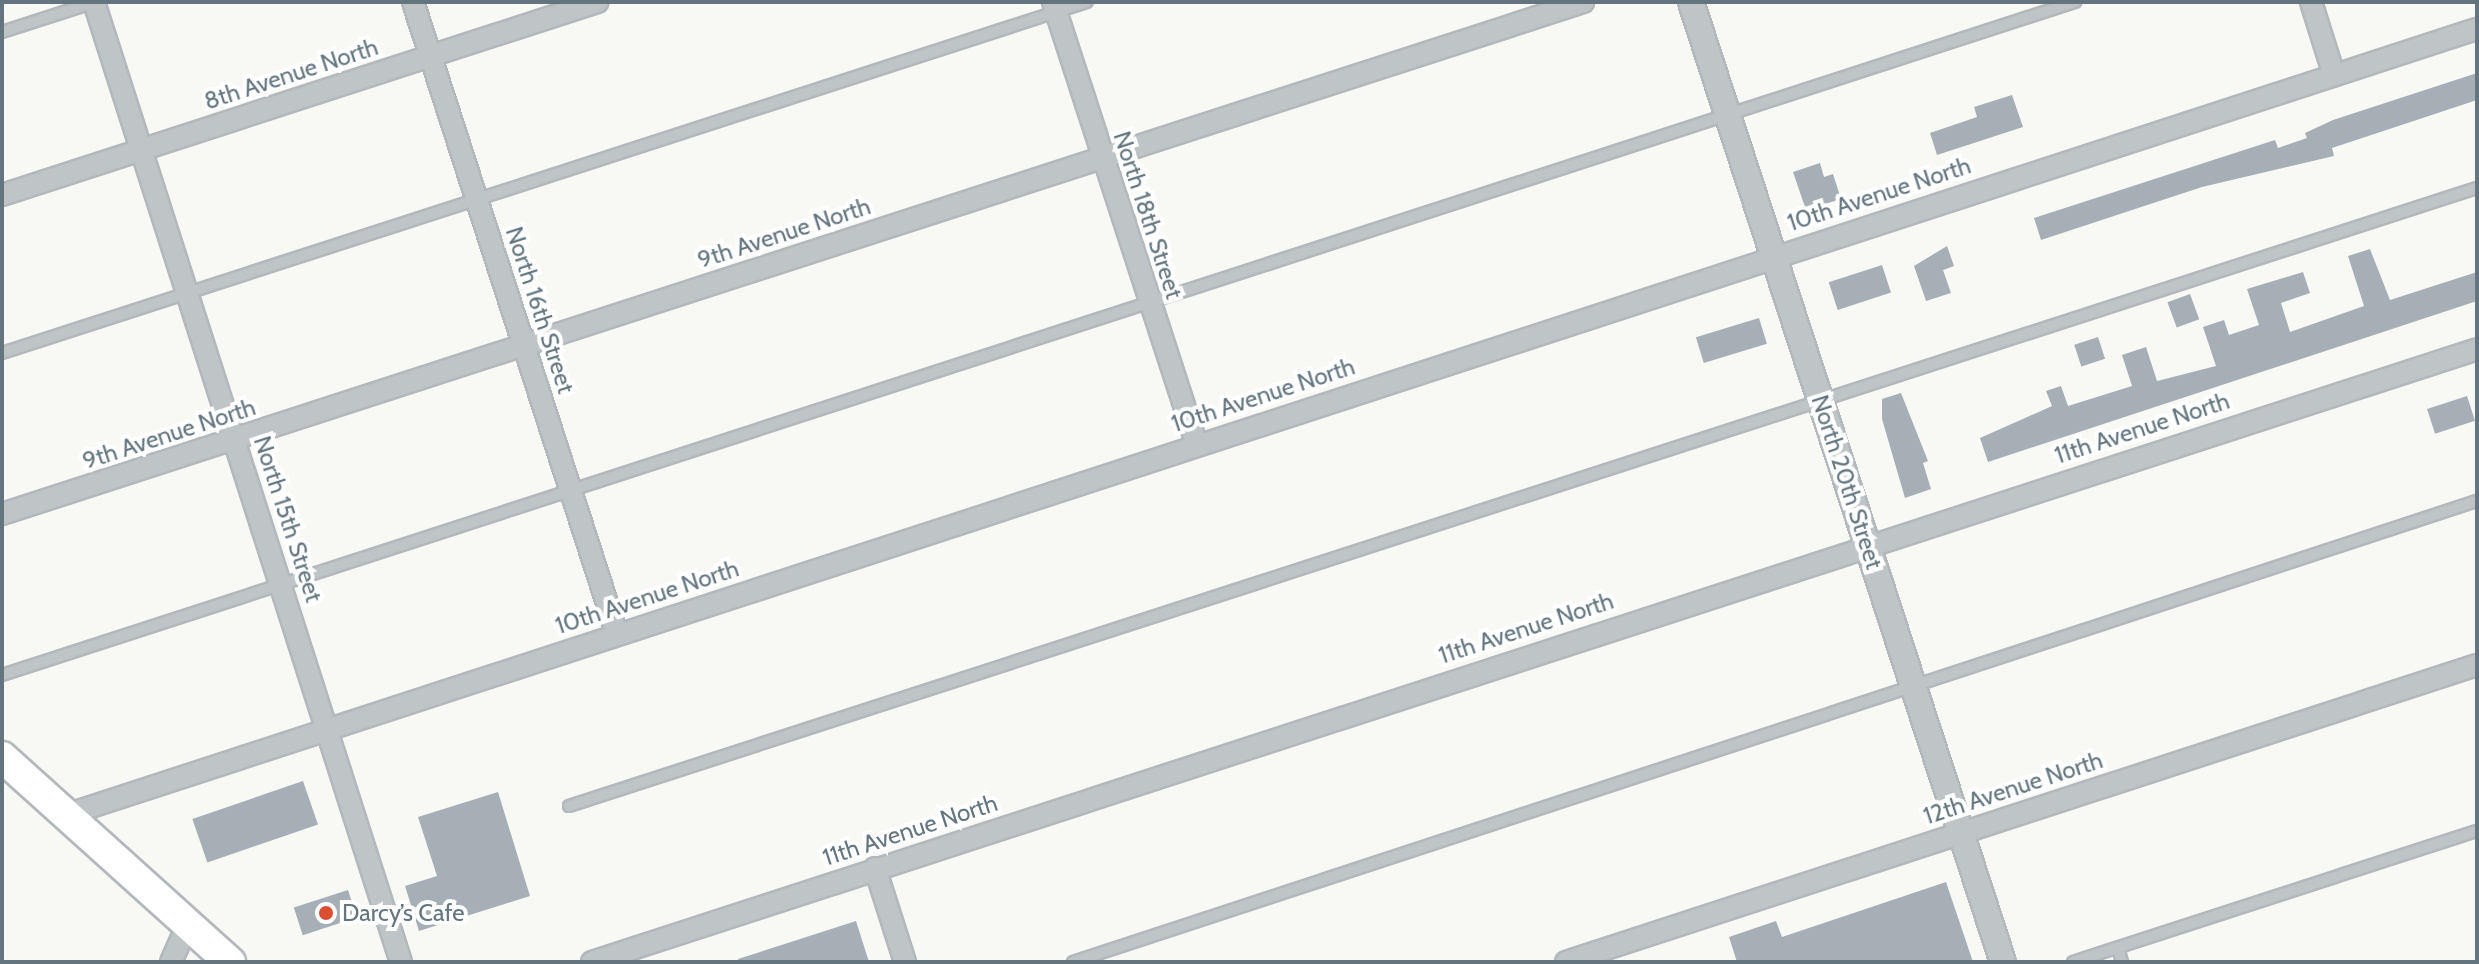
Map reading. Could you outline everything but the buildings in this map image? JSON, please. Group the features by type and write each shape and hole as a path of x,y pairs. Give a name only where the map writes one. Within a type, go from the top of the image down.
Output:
{"main road":[{"path":"2,757 230,962"}],"street":[{"name":"North 15th Street","path":"94,2 329,728 401,962"},
{"name":"North 16th Street","path":"413,2 617,634"},
{"name":"8th Avenue North","path":"2,195 597,2"},
{"name":"9th Avenue North","path":"2,514 1583,2"},
{"name":"North 20th Street","path":"1691,2 2003,962"},
{"path":"2311,2 2334,75"},
{"name":"North 18th Street","path":"1054,7 1197,444"},
{"name":"10th Avenue North","path":"66,815 2477,29"},
{"name":"11th Avenue North","path":"592,962 1868,544 2477,349"},
{"name":"12th Avenue North","path":"1566,962 2477,665"},
{"path":"875,868 905,962"},
{"path":"171,962 187,926"}],"lane":[{"path":"2,32 94,2"},
{"path":"2,353 477,200 1054,7 1087,2"},
{"path":"2,675 2075,2"},
{"path":"569,806 2477,188"},
{"path":"1073,962 1913,683 2477,501"},
{"path":"2073,962 2477,831"},
{"path":"2118,948 2122,962"}],"place":[{"name":"Darcy’s Cafe","path":"326,913"}]}
